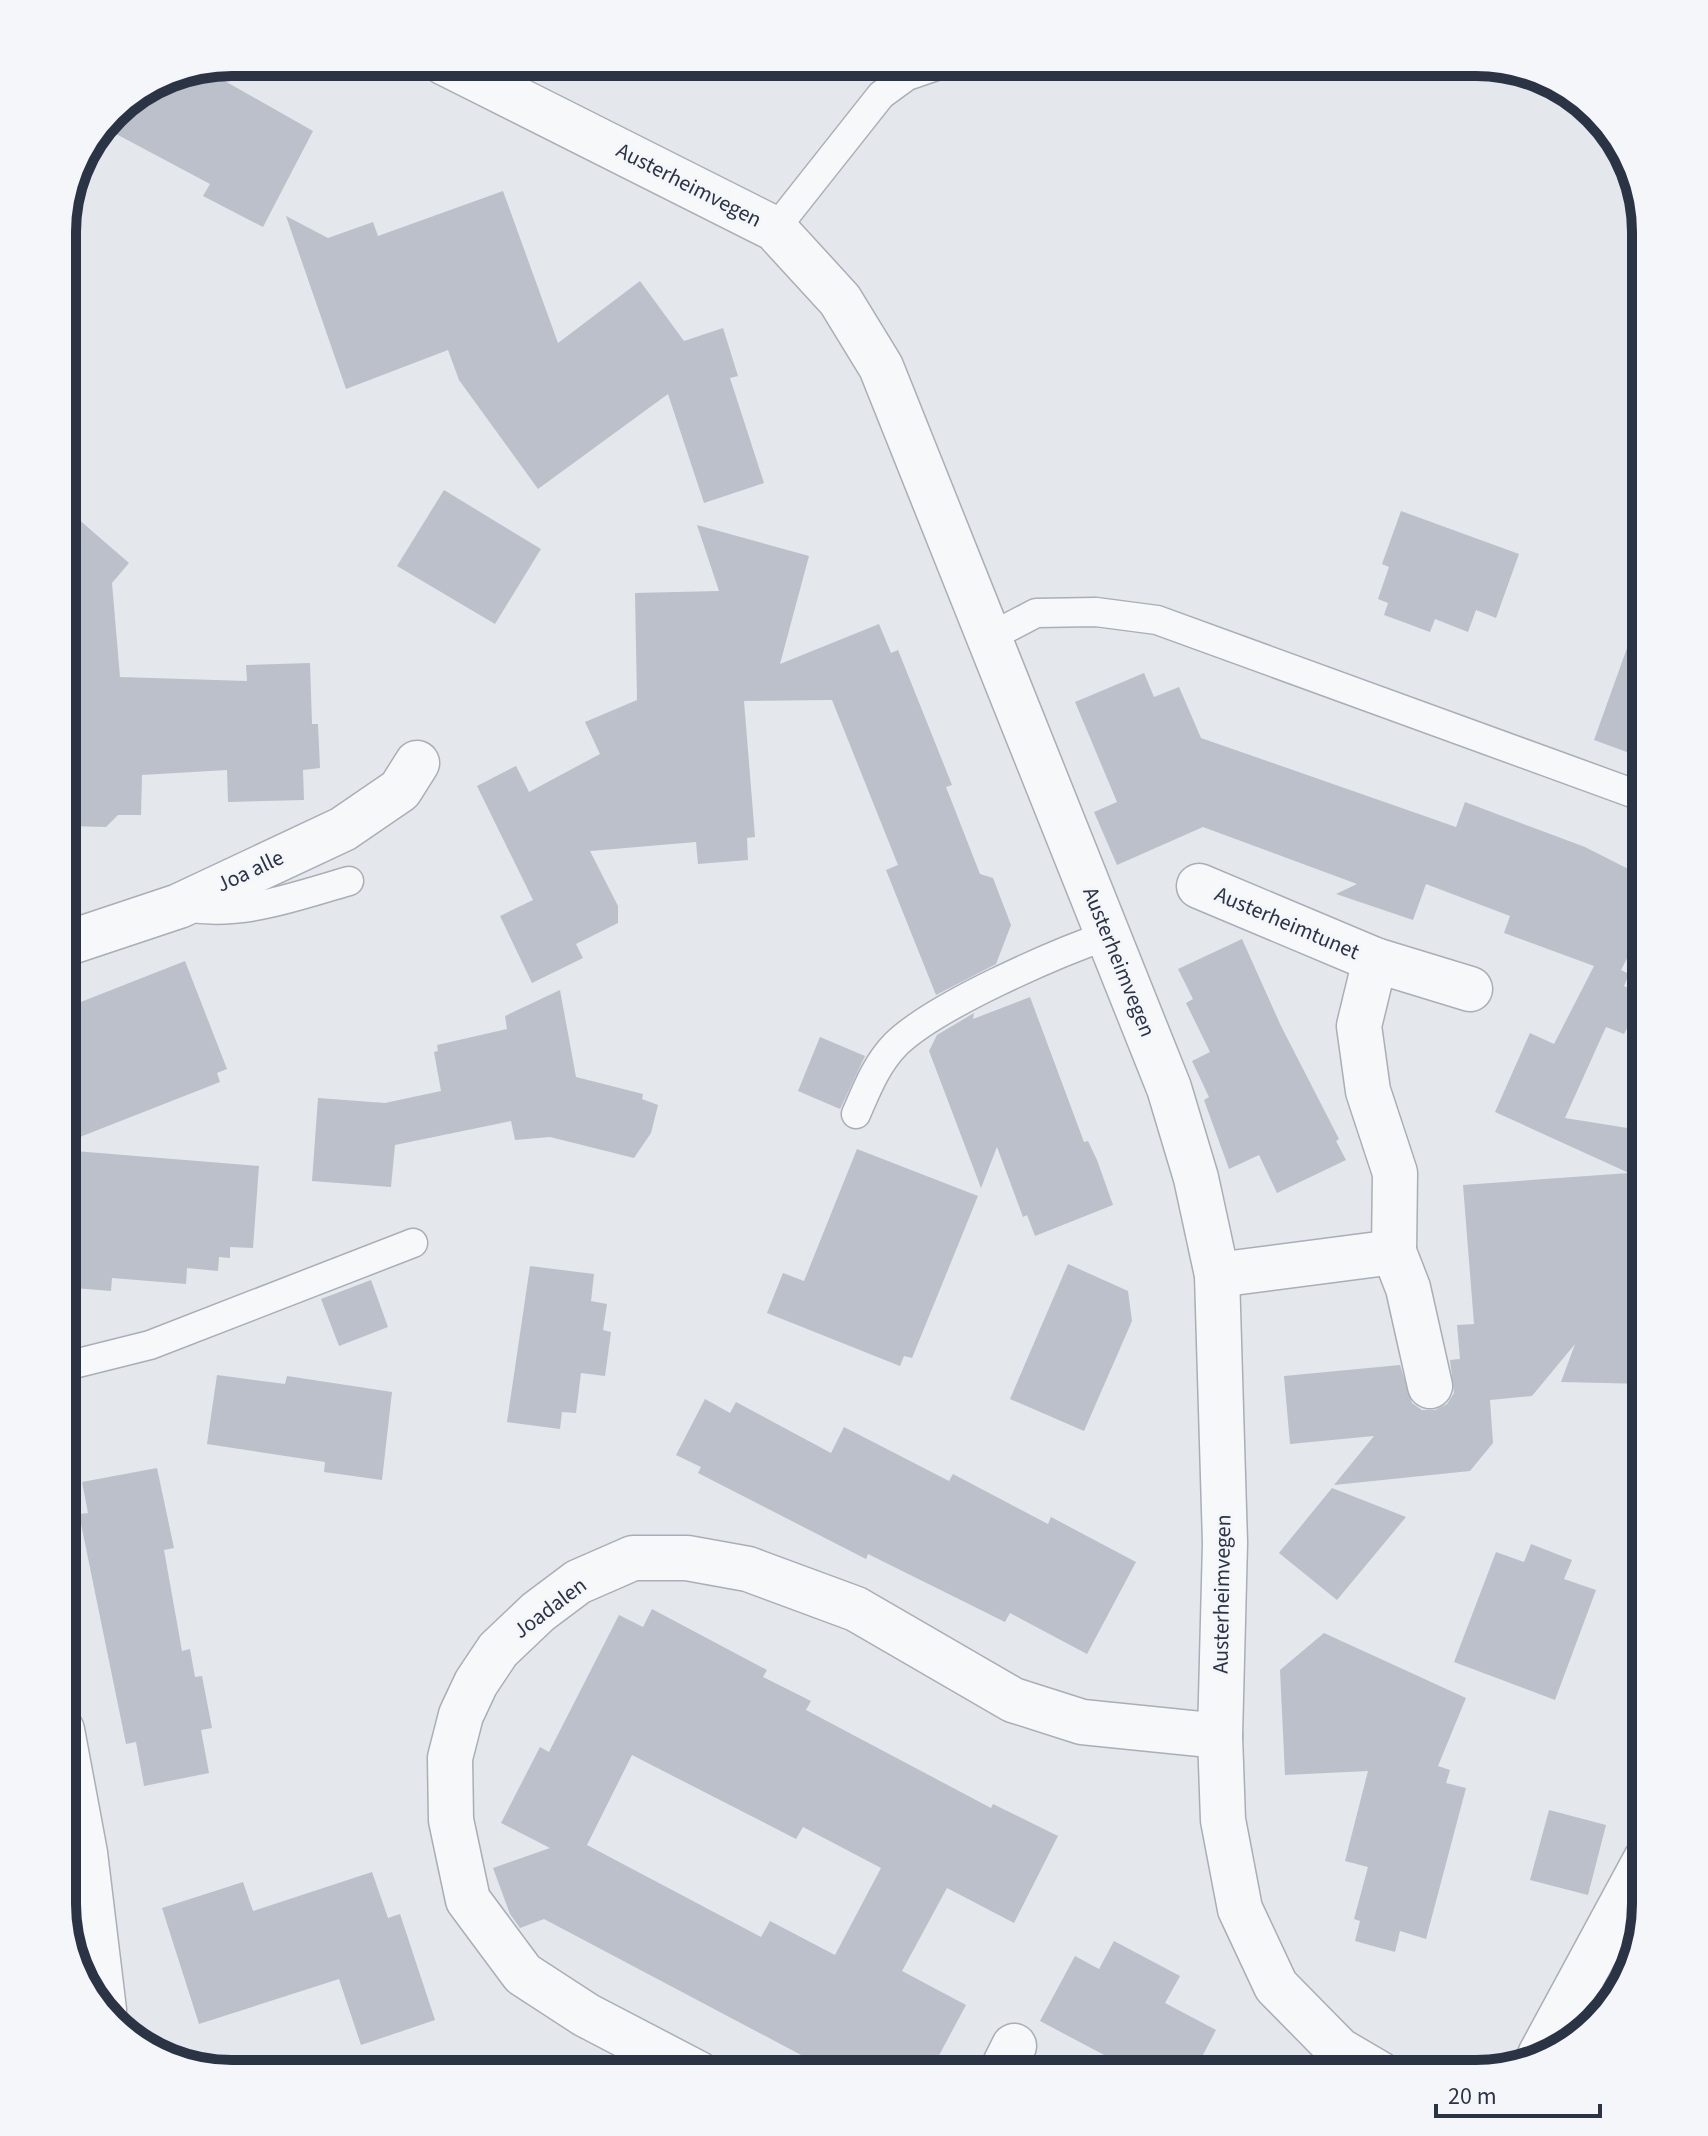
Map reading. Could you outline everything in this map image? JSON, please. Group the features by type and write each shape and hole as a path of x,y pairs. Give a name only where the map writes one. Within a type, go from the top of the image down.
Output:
{"street":[{"name":"Austerheimvegen","path":"471,76 775,229 840,300 881,367 1169,1088 1196,1178 1217,1275 1225,1543 1220,1736 1223,1820 1240,1909 1276,1986 1339,2050 1356,2060"},
{"name":"Joa alle","path":"76,940 179,906 343,829 400,790 417,763"},
{"name":"Austerheimtunet","path":"1199,886 1375,960 1470,989"},
{"name":"Austerheimtunet","path":"1375,960 1359,1026 1368,1091 1395,1173 1394,1252 1408,1288 1430,1386"},
{"path":"1217,1275 1394,1252"},
{"name":"Joadalen","path":"672,2060 586,2015 523,1974 468,1900 451,1820 450,1758 461,1715 476,1683 498,1650 538,1612 578,1582 633,1558 687,1558 748,1569 856,1609 1013,1700 1082,1722 1220,1736"},
{"path":"76,1805 102,1990"},
{"path":"1546,2043 1632,1885"}],"lane":[{"path":"775,229 881,95 907,76"},
{"path":"988,638 1036,613 1096,612 1157,620 1632,793"},
{"path":"179,906 214,912 252,909 349,881"},
{"path":"856,1114 877,1067 897,1043 946,1011 1066,950 1109,935"},
{"path":"76,1364 150,1345 413,1243"}],"building":[{"path":"217,77 313,131 263,227 203,196 210,184 112,132 137,108 163,92 191,81"},
{"path":"503,191 558,343 640,281 684,341 723,328 738,376 730,378 764,483 704,503 668,394 538,489 459,380 448,350 346,389 286,216 328,238 373,222 378,236"},
{"path":"444,490 541,549 495,624 397,566"},
{"path":"1401,511 1519,554 1496,618 1476,610 1468,632 1435,619 1430,632 1384,615 1388,603 1378,599 1389,567 1382,564"},
{"path":"76,517 129,563 112,583 120,677 247,681 246,665 310,663 312,724 318,724 320,768 303,770 304,800 228,802 227,770 142,775 141,815 118,815 106,827 76,826"},
{"path":"697,525 809,556 780,664 879,624 891,653 898,650 952,785 946,787 980,874 993,878 1011,925 996,964 936,995 886,870 898,865 832,700 744,701 755,837 747,838 748,860 698,864 696,842 590,851 618,906 618,923 576,944 583,958 532,983 500,916 533,900 477,786 516,766 529,792 600,754 585,722 637,700 635,593 719,591"},
{"path":"1632,634 1632,754 1594,740"},
{"path":"1144,673 1154,697 1179,687 1201,738 1456,827 1465,802 1585,847 1632,871 1632,949 1621,970 1629,974 1624,986 1632,990 1632,1018 1624,1034 1606,1027 1565,1118 1632,1129 1632,1384 1561,1382 1575,1344 1532,1396 1490,1400 1493,1443 1470,1471 1334,1485 1374,1436 1290,1444 1284,1376 1400,1365 1412,1403 1422,1410 1435,1410 1447,1404 1454,1393 1450,1360 1460,1359 1457,1325 1474,1324 1463,1185 1629,1173 1495,1112 1530,1033 1554,1044 1594,966 1504,933 1510,916 1426,884 1413,920 1336,894 1357,884 1203,827 1117,865 1094,812 1117,802 1075,702"},
{"path":"1242,939 1281,1026 1339,1139 1336,1141 1346,1160 1277,1193 1259,1155 1229,1169 1204,1100 1209,1097 1192,1061 1210,1052 1186,1003 1193,999 1178,969"},
{"path":"185,961 227,1069 217,1073 220,1082 76,1139 76,1004"},
{"path":"560,990 576,1077 643,1094 642,1099 658,1105 651,1133 634,1158 550,1137 515,1140 511,1121 395,1145 391,1187 312,1181 318,1098 385,1103 441,1091 434,1052 438,1051 437,1045 507,1029 505,1016"},
{"path":"1030,997 1084,1142 1088,1141 1097,1160 1113,1205 1035,1236 1027,1215 1023,1217 997,1147 981,1188 929,1051 937,1035 974,1013 973,1019"},
{"path":"820,1037 865,1056 840,1109 798,1091"},
{"path":"857,1149 978,1196 912,1358 904,1356 900,1366 767,1313 783,1273 804,1281"},
{"path":"76,1151 259,1166 253,1248 230,1247 230,1258 219,1257 218,1271 187,1268 186,1284 112,1278 111,1291 76,1288"},
{"path":"1068,1264 1128,1291 1132,1321 1084,1431 1010,1399"},
{"path":"530,1266 594,1274 591,1301 607,1304 603,1330 611,1332 605,1376 581,1373 576,1413 562,1412 560,1429 507,1422"},
{"path":"371,1280 388,1327 339,1346 321,1299"},
{"path":"217,1375 285,1384 287,1376 392,1392 382,1480 324,1472 325,1462 207,1444"},
{"path":"705,1399 730,1413 736,1402 831,1453 844,1427 949,1481 953,1474 1048,1524 1051,1517 1136,1562 1087,1654 1010,1613 1005,1622 868,1554 866,1559 698,1473 701,1467 676,1455"},
{"path":"157,1468 174,1548 164,1550 182,1651 190,1649 195,1677 202,1676 212,1728 201,1730 209,1773 144,1786 136,1742 126,1744 79,1514 88,1513 82,1482"},
{"path":"1332,1488 1406,1517 1337,1600 1279,1553"},
{"path":"1531,1544 1572,1560 1564,1579 1596,1590 1555,1700 1454,1662 1496,1552 1524,1562"},
{"path":"652,1609 767,1670 763,1677 811,1701 806,1710 991,1808 993,1804 1058,1836 1014,1923 947,1888 902,1971 966,2005 937,2060 811,2060 544,1919 520,1928 510,1914 493,1868 550,1848 501,1823 540,1747 549,1752 619,1615 643,1627","holes":["632,1755 796,1839 803,1827 881,1868 835,1955 770,1921 761,1937 587,1845"]},
{"path":"1324,1633 1466,1698 1438,1766 1450,1770 1446,1783 1466,1788 1426,1939 1400,1931 1395,1952 1355,1941 1360,1921 1354,1919 1368,1867 1345,1861 1368,1771 1285,1775 1280,1670"},
{"path":"1549,1810 1606,1825 1588,1895 1530,1880"},
{"path":"372,1872 388,1918 400,1914 435,2020 361,2045 339,1979 199,2024 162,1908 243,1882 253,1911"},
{"path":"1114,1941 1180,1976 1165,2003 1216,2030 1200,2060 1114,2060 1040,2021 1075,1956 1099,1969"}]}
